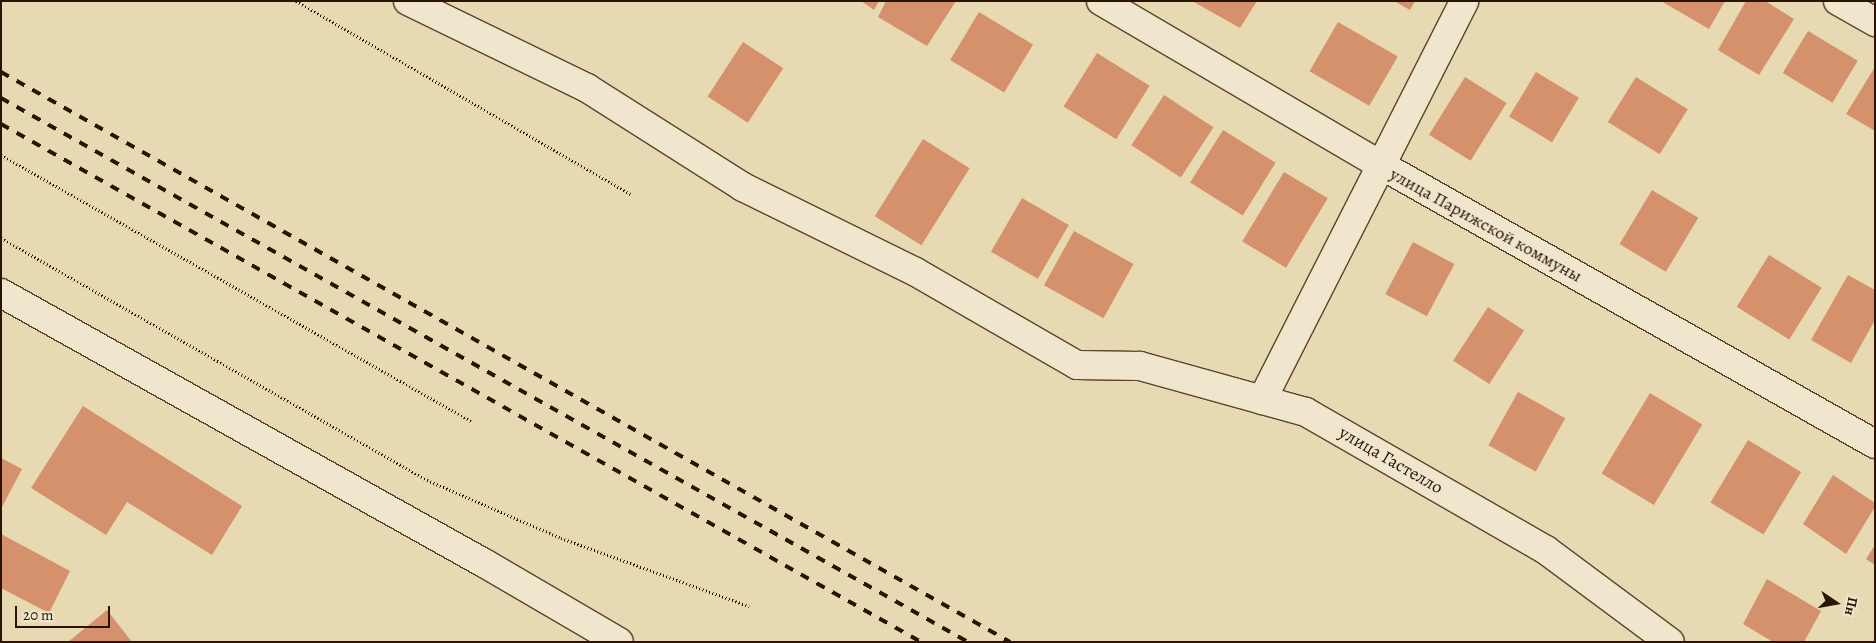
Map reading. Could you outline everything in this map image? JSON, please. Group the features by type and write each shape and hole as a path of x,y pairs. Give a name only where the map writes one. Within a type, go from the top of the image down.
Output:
{"street":[{"name":"улица Гастелло","path":"408,1 587,88 743,187 914,271 1077,365 1140,366 1306,412 1546,550 1670,642"},
{"name":"улица Парижской коммуны","path":"1101,1 1381,166 1875,444"},
{"path":"1262,400 1464,1"},
{"path":"1838,1 1875,22"},
{"path":"1,293 476,558 619,642"}],"path":[{"path":"296,1 632,195"},
{"path":"1,155 471,421"},
{"path":"1,238 426,480 561,538 749,606"}],"building":[{"path":"861,1 879,1 874,10"},
{"path":"886,1 956,1 927,46 878,17"},
{"path":"1192,1 1257,1 1240,28"},
{"path":"1394,1 1415,1 1410,10"},
{"path":"1661,1 1725,1 1709,29"},
{"path":"1746,1 1765,1 1794,19 1759,75 1718,50"},
{"path":"979,12 1033,44 1004,92 950,60"},
{"path":"1338,22 1398,56 1369,106 1310,71"},
{"path":"1808,31 1858,61 1832,103 1783,73"},
{"path":"743,42 783,68 748,123 708,97"},
{"path":"1097,53 1150,86 1116,139 1064,106"},
{"path":"1875,67 1875,131 1846,114"},
{"path":"1536,72 1579,98 1552,142 1509,117"},
{"path":"1465,77 1507,103 1471,161 1429,135"},
{"path":"1636,77 1688,109 1660,154 1608,122"},
{"path":"1164,95 1213,127 1181,177 1131,145"},
{"path":"1223,130 1276,163 1243,215 1190,183"},
{"path":"923,139 970,168 921,245 875,216"},
{"path":"1284,172 1328,198 1286,268 1242,241"},
{"path":"1652,190 1698,218 1666,272 1620,244"},
{"path":"1022,198 1069,225 1038,279 991,252"},
{"path":"1074,231 1133,264 1103,318 1044,285"},
{"path":"1413,242 1454,264 1427,316 1385,294"},
{"path":"1769,255 1822,288 1789,340 1737,307"},
{"path":"1848,275 1875,290 1875,320 1851,363 1811,340"},
{"path":"1488,307 1524,330 1489,384 1453,361"},
{"path":"1518,392 1565,418 1536,472 1488,445"},
{"path":"1650,393 1702,424 1654,505 1602,474"},
{"path":"83,406 242,506 212,555 127,502 106,535 31,488"},
{"path":"1748,440 1801,472 1764,535 1710,503"},
{"path":"1,458 22,469 1,509"},
{"path":"1833,475 1875,503 1875,507 1846,554 1803,524"},
{"path":"1,534 70,571 49,613 1,588"},
{"path":"1875,545 1875,565 1866,559"},
{"path":"1767,579 1821,611 1804,642 1773,642 1743,624"},
{"path":"107,610 132,642 68,642"}],"railway":[{"path":"1,72 1010,642"},
{"path":"1,98 968,642"},
{"path":"1,124 921,642"}]}
